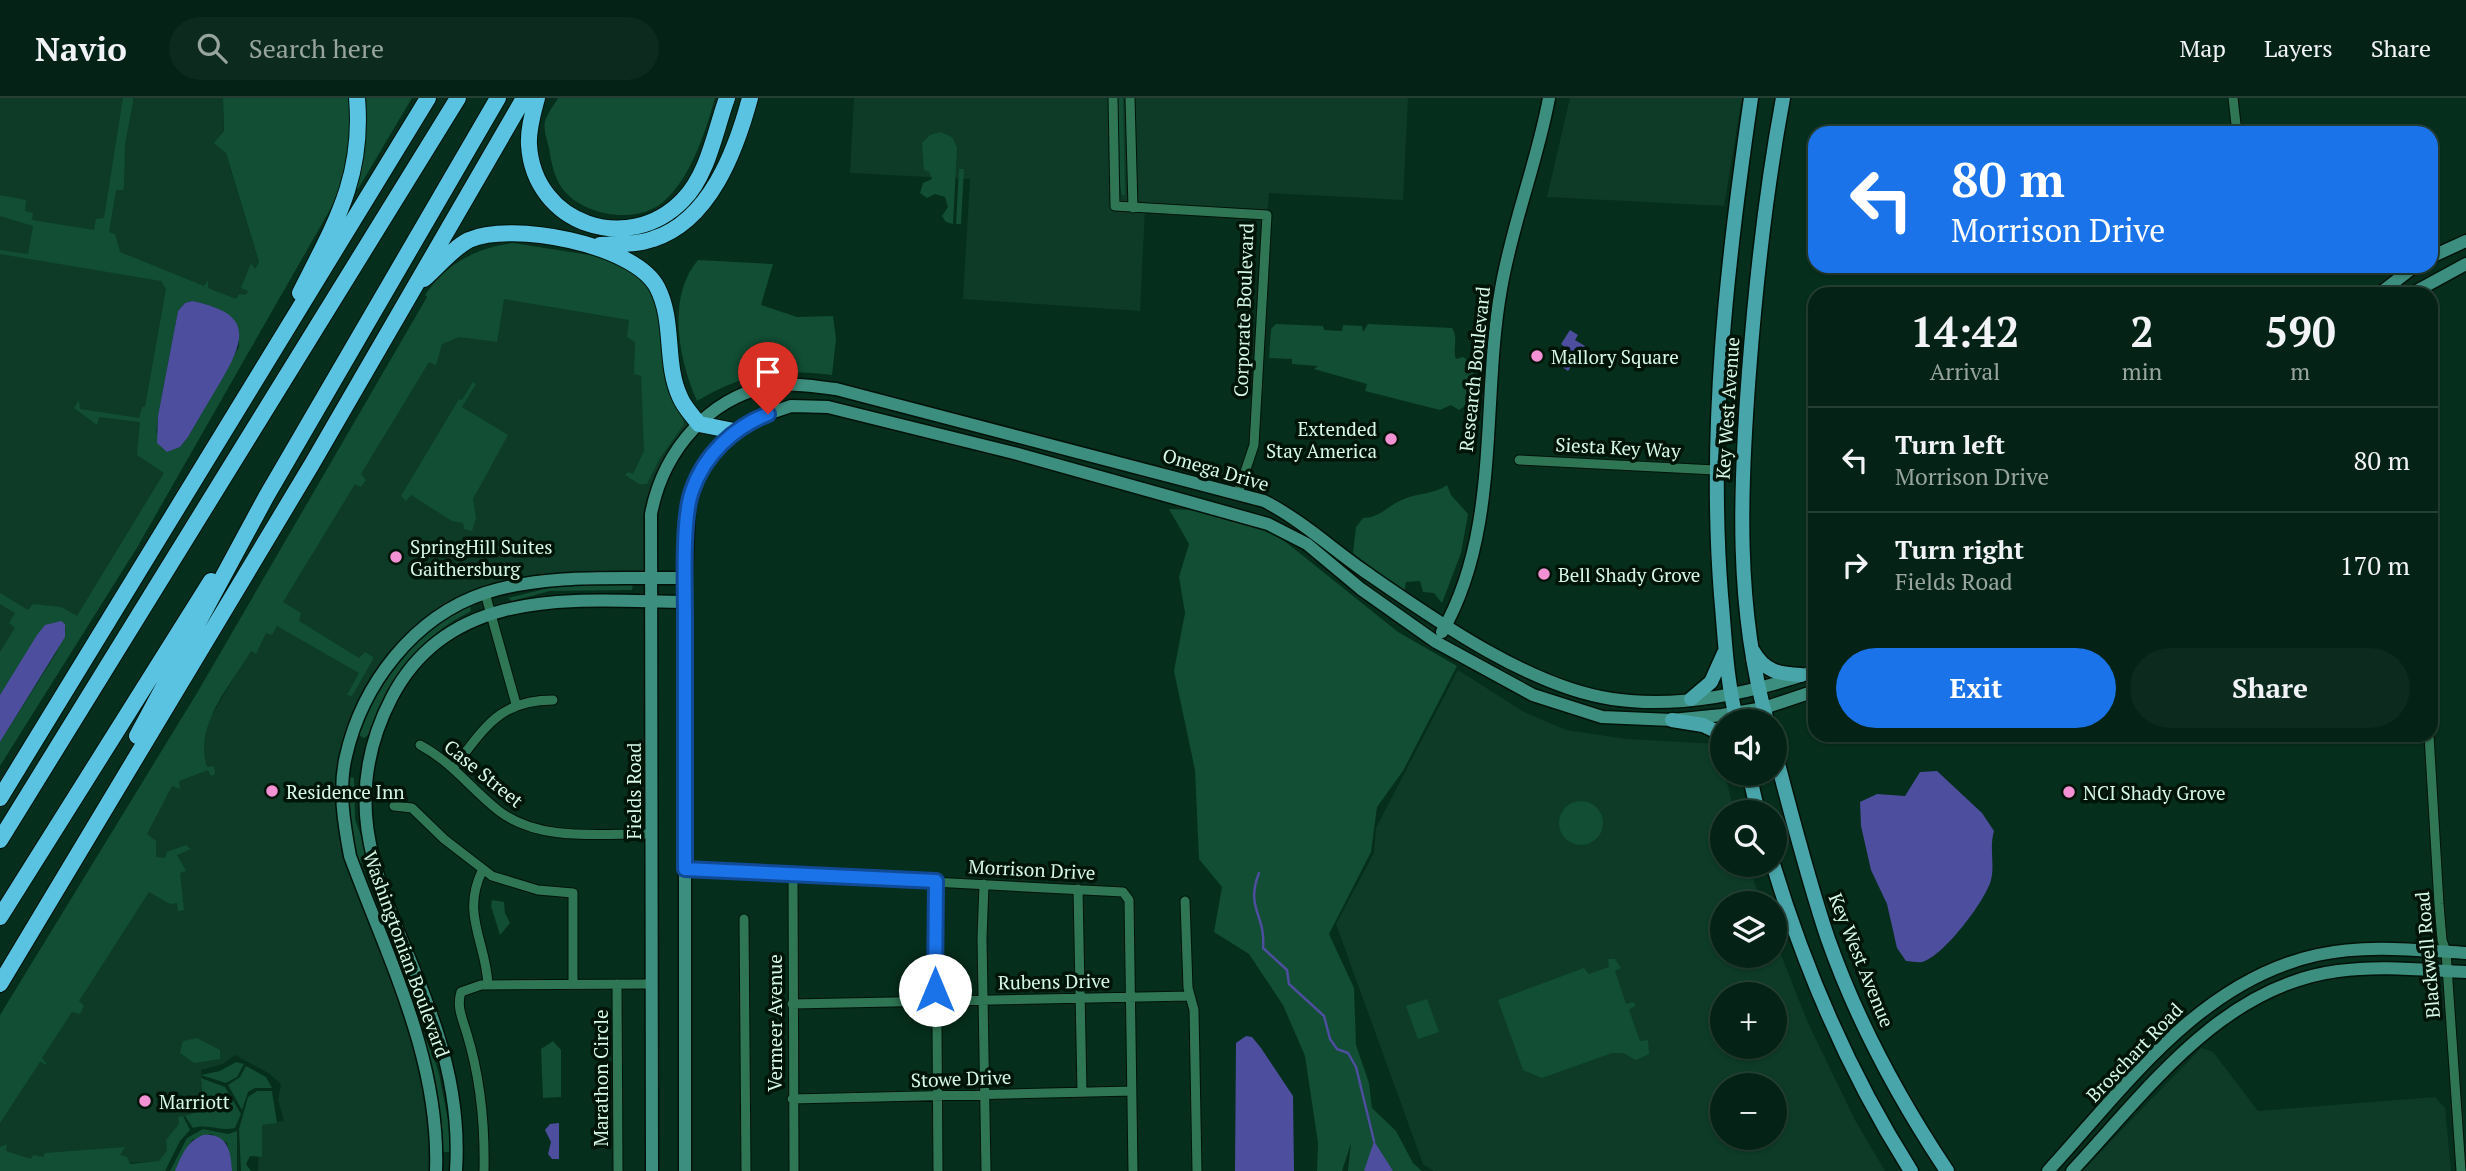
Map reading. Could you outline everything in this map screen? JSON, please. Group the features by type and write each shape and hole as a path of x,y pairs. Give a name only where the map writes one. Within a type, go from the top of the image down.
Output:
{"highway":[{"path":"259,377 344,207 355,168 359,123 357,98"},
{"path":"0,798 428,98"},
{"path":"0,840 458,98"},
{"path":"0,917 266,497 499,98"},
{"path":"0,984 312,464 524,98"},
{"path":"537,98 528,146 546,192 563,211 584,224 613,231 634,228 660,218 683,201 698,182 727,98"},
{"path":"594,246 654,239 689,219 731,155 750,98"},
{"path":"414,288 467,241 489,234 512,233 594,246 641,267 658,289 664,304 675,381 680,396 699,424 734,431"},
{"path":"23,947 47,893 187,648 266,497"}],"main road":[{"name":"Research Boulevard","path":"1436,642 1466,573 1478,530 1501,288 1535,167 1549,98"},
{"name":"Key West Avenue","path":"1734,709 1726,648 1715,470 1722,353 1739,177 1751,98"},
{"name":"Key West Avenue","path":"1763,709 1751,648 1742,555 1741,480 1756,277 1769,172 1783,98"},
{"path":"2438,254 2466,241"},
{"path":"2424,287 2466,264"},
{"path":"2388,287 2406,273"},
{"name":"Omega Drive","path":"699,424 709,413 756,389 804,385 836,389 1238,493 1295,517 1360,568 1445,626 1541,677 1583,693 1658,702 1758,689 1808,673"},
{"name":"Omega Drive","path":"734,431 756,418 791,406 828,407 1225,510 1288,531 1361,589 1436,642 1533,695 1580,712 1625,720 1710,718"},
{"name":"Fields Road","path":"652,1171 650,540 655,494 664,471 699,424"},
{"path":"685,1171 685,602 691,493 702,469 734,431"},
{"name":"Washingtonian Boulevard","path":"436,1171 436,1118 432,1088 412,1022 348,846 342,787 346,756 363,706 379,676 411,639 448,610 485,593 554,581 686,578"},
{"name":"Washingtonian Boulevard","path":"456,1171 452,1091 431,1016 381,883 366,831 363,797 366,762 378,725 395,691 433,646 465,623 492,613 552,602 685,602"},
{"path":"1691,699 1711,682 1726,648"},
{"path":"1751,648 1766,668 1782,674 1808,673"},
{"name":"Omega Drive","path":"1778,709 1808,694"},
{"path":"1672,720 1710,728"},
{"name":"Key West Avenue","path":"1785,786 1825,926 1848,988 1909,1111 1947,1171"},
{"path":"1777,877 1795,936 1824,1008 1873,1112 1911,1171"},
{"path":"362,890 381,883"},
{"name":"Broschart Road","path":"2048,1171 2180,1028 2229,992 2292,962 2317,955 2377,948 2466,953"},
{"name":"Broschart Road","path":"2072,1171 2191,1044 2238,1008 2298,980 2322,973 2377,967 2466,972"},
{"path":"412,1022 431,1016"}],"street":[{"name":"Corporate Boulevard","path":"1113,98 1115,206 1267,215 1254,445 1238,493"},
{"path":"1130,98 1133,208"},
{"path":"2233,98 2236,126"},
{"name":"Siesta Key Way","path":"1519,460 1715,470"},
{"path":"485,593 516,704"},
{"path":"454,767 491,720 516,704 553,700"},
{"name":"Blackwell Road","path":"2429,742 2441,928 2446,951 2461,1171"},
{"name":"Case Street","path":"420,745 454,767 499,811 526,826 555,833 652,834"},
{"path":"394,806 412,808 482,871 524,887 573,893 573,984"},
{"name":"Morrison Drive","path":"685,869 1078,888 1126,894 1129,900 1130,997"},
{"path":"482,871 474,887 472,906 473,923 486,964 488,985"},
{"name":"Vermeer Avenue","path":"793,874 794,1171"},
{"path":"936,881 938,1171"},
{"path":"984,884 986,1171"},
{"path":"1078,888 1082,1092"},
{"path":"1185,901 1190,996 1194,1010 1197,1171"},
{"path":"744,919 746,1171"},
{"name":"Marathon Circle","path":"617,984 618,1171"},
{"name":"Marathon Circle","path":"484,1171 480,1084 458,1004 461,992 466,988 488,985 652,984"},
{"name":"Rubens Drive","path":"792,1004 1190,996"},
{"path":"1130,997 1133,1171"},
{"name":"Stowe Drive","path":"792,1099 1132,1091"}],"shaded area":[{"path":"0,98 223,98 224,147 259,262 250,278 248,294 241,304 174,280 179,472 0,765"},
{"path":"123,98 133,98 125,144 124,187 123,190 116,190 109,232 115,234 120,252 204,286 208,280 208,288 236,299 239,294 246,295 248,291 241,288 251,263 255,269 259,262 226,153 214,143 224,131 223,98 349,98 349,155 339,194 138,546 0,766 0,742 56,654 66,630 45,625 0,695 0,652 15,628 9,623 15,613 0,604 0,593 28,610 33,604 61,607 77,616 164,473 137,455 140,422 99,417 97,425 74,408 79,400 80,409 139,418 142,407 145,407 166,289 161,281 0,254 0,250 28,254 33,226 0,216 0,195 26,200 25,211 33,213 32,220 94,230 96,219 104,218","holes":["192,301 211,306 232,320 239,347 188,437 180,447 167,452 156,432 158,416 178,311 185,303"]},
{"path":"365,98 412,98 358,189 356,188 364,143"},
{"path":"558,98 715,98 696,154 673,193 652,209 625,215 596,211 583,205 571,198 559,184 544,127 546,118"},
{"path":"854,98 1408,98 1403,200 1269,193 1267,216 1145,209 1140,311 963,299 970,179 850,173"},
{"path":"1118,98 1123,98 1125,195 1122,195 1120,185"},
{"path":"1570,98 1742,98 1724,206 1547,197"},
{"path":"940,132 952,137 957,148 953,224 946,222 942,216 948,207 945,197 935,194 927,198 920,193 923,183 932,179 929,172 924,170 922,143 930,135"},
{"path":"959,169 964,169 961,224 956,224"},
{"path":"513,243 609,258 625,265 648,286 665,330 684,424 660,458 647,484 639,484 625,475 628,472 633,474 644,451 641,376 634,374 635,342 627,337 629,320 504,299 497,342 459,337 442,344 436,365 429,362 361,474 366,480 361,487 355,484 283,602 301,613 299,621 359,658 365,652 373,657 372,661 352,696 347,695 359,673 277,626 272,635 266,633 256,654 251,651 209,721 204,752 207,767 214,766 215,774 211,776 208,770 179,781 180,789 172,786 147,834 156,841 156,857 165,858 167,852 186,845 191,849 177,855 186,871 180,873 184,910 178,911 177,903 170,904 149,892 79,1001 84,1006 80,1014 72,1012 42,1058 48,1065 40,1062 0,1123 0,1015 197,693 427,297 425,295 442,275 463,259 486,249"},
{"path":"698,260 773,264 761,305 797,317 833,316 836,339 832,375 794,372 762,375 730,384 697,401 681,349 679,310 688,275"},
{"path":"464,287 665,321 674,381 697,423 663,470 648,576 516,584 420,628 344,754 345,841 427,1075 434,1171 258,1171 260,1124 284,1121 278,1100 281,1084 270,1074 235,1055 223,1064 201,1070 204,1113 179,1118 180,1124 168,1151 159,1162 33,1164 0,1155 0,1114 142,834"},
{"path":"192,301 225,312 234,319 239,339 230,365 188,437 180,447 167,452 157,443 158,416 178,311 185,303"},
{"path":"1276,324 1323,326 1324,330 1342,331 1343,325 1362,326 1363,332 1368,324 1452,328 1456,359 1463,357 1474,364 1471,402 1459,410 1451,405 1440,410 1365,391 1367,384 1314,369 1318,366 1292,364 1292,359 1269,358 1271,329"},
{"path":"1570,330 1578,335 1575,340 1585,346 1568,371 1558,364 1568,350 1561,344"},
{"path":"473,382 476,384 462,407 508,435 473,499 476,518 472,531 464,529 463,523 452,521 411,495 406,501 401,496 459,399 462,400"},
{"path":"1447,485 1451,495 1468,514 1461,553 1442,603 1434,593 1423,592 1420,581 1406,582 1404,594 1353,553 1356,527 1363,518 1379,514 1404,499"},
{"path":"1169,509 1194,510 1257,527 1282,539 1398,632 1457,666 1403,771 1377,807 1371,852 1329,934 1354,988 1356,1045 1369,1083 1372,1108 1396,1131 1413,1163 1422,1171 1348,1171 1351,1143 1342,1171 1317,1171 1318,1143 1305,1056 1283,1005 1249,954 1214,932 1222,887 1199,859 1195,770 1174,671 1185,613 1179,577 1189,544"},
{"path":"633,584 632,590 550,591 512,601 508,598 561,585"},
{"path":"470,606 471,611 450,623 419,649 397,679 368,735 364,738 359,735 362,718 371,699 400,659 436,625"},
{"path":"61,621 65,624 65,637 0,742 0,695 45,625"},
{"path":"1458,670 1524,712 1566,730 1627,739 1710,744 1710,786 1728,786 1731,800 1710,800 1710,877 1753,877 1757,891 1710,891 1710,968 1786,968 1808,1023 1855,1120 1885,1171 1434,1171 1423,1164 1336,924 1374,853 1376,828"},
{"path":"1937,771 1982,813 1994,831 1992,874 1981,901 1952,939 1931,958 1920,962 1906,961 1897,948 1887,904 1871,870 1861,826 1860,802 1877,794 1905,796 1920,772"},
{"path":"351,777 354,778 355,819 368,856 362,863 357,860 349,817 347,794"},
{"path":"1581,801 1596,808 1603,823 1596,838 1581,845 1566,838 1559,823 1566,808"},
{"path":"374,896 377,898 413,998"},
{"path":"492,900 504,902 510,923 500,935 491,906"},
{"path":"1608,959 1615,959 1621,968 1615,971 1626,1004 1633,1002 1636,1005 1629,1010 1640,1041 1648,1040 1649,1054 1636,1060 1623,1053 1612,1053 1542,1078 1523,1070 1498,1000 1584,968 1589,974 1609,967"},
{"path":"1427,999 1439,1032 1418,1039 1406,1006"},
{"path":"427,1035 439,1074 453,1146 450,1152 444,1152 442,1147 436,1083 424,1039"},
{"path":"1246,1036 1252,1037 1261,1048 1293,1096 1294,1171 1235,1171 1236,1043"},
{"path":"197,1038 220,1050 220,1059 194,1063 180,1053 183,1041"},
{"path":"553,1041 561,1050 561,1097 543,1098 541,1049"},
{"path":"2201,1048 2213,1052 2258,1111 2435,1097 2445,1108 2451,1171 2082,1171"},
{"path":"236,1062 244,1064 237,1077 226,1083 201,1075 220,1071"},
{"path":"246,1066 266,1077 272,1088 255,1088 248,1092 242,1110 228,1085 240,1077"},
{"path":"201,1078 225,1087 241,1114 235,1128 193,1128 185,1116 204,1110"},
{"path":"257,1091 272,1091 277,1123 262,1125 262,1157 250,1156 246,1164 251,1171 241,1171 239,1129 248,1097"},
{"path":"183,1116 190,1130 180,1141 165,1171 0,1171 0,1147 7,1144 6,1151 31,1159 33,1155 43,1157 45,1153 125,1147 120,1155 127,1157 130,1164 159,1161 167,1151 166,1140 179,1124 178,1117"},
{"path":"559,1123 559,1159 552,1159 548,1154 551,1142 545,1130 550,1124"},
{"path":"203,1129 228,1134 237,1131 237,1171 232,1171 227,1143 211,1134 192,1140 175,1171 170,1171 187,1138"},
{"path":"203,1135 218,1137 226,1144 232,1171 175,1171 189,1145"},
{"path":"1374,1141 1393,1171 1364,1171"}],"waterway":[{"path":"1259,873 1254,895 1262,927 1263,948 1287,970 1289,984 1324,1016 1330,1039 1337,1049 1348,1053 1356,1067 1374,1141"}],"place":[{"name":"Mallory Square","path":"1537,356"},
{"name":"Extended Stay America","path":"1391,439"},
{"name":"SpringHill Suites Gaithersburg","path":"396,557"},
{"name":"Bell Shady Grove","path":"1544,574"},
{"name":"Residence Inn","path":"272,791"},
{"name":"NCI Shady Grove","path":"2069,792"},
{"name":"Marriott","path":"145,1101"}],"route":[{"path":"768,414 734,431 724,441 702,469 691,493 685,602 685,869 936,881 935,990"}]}
